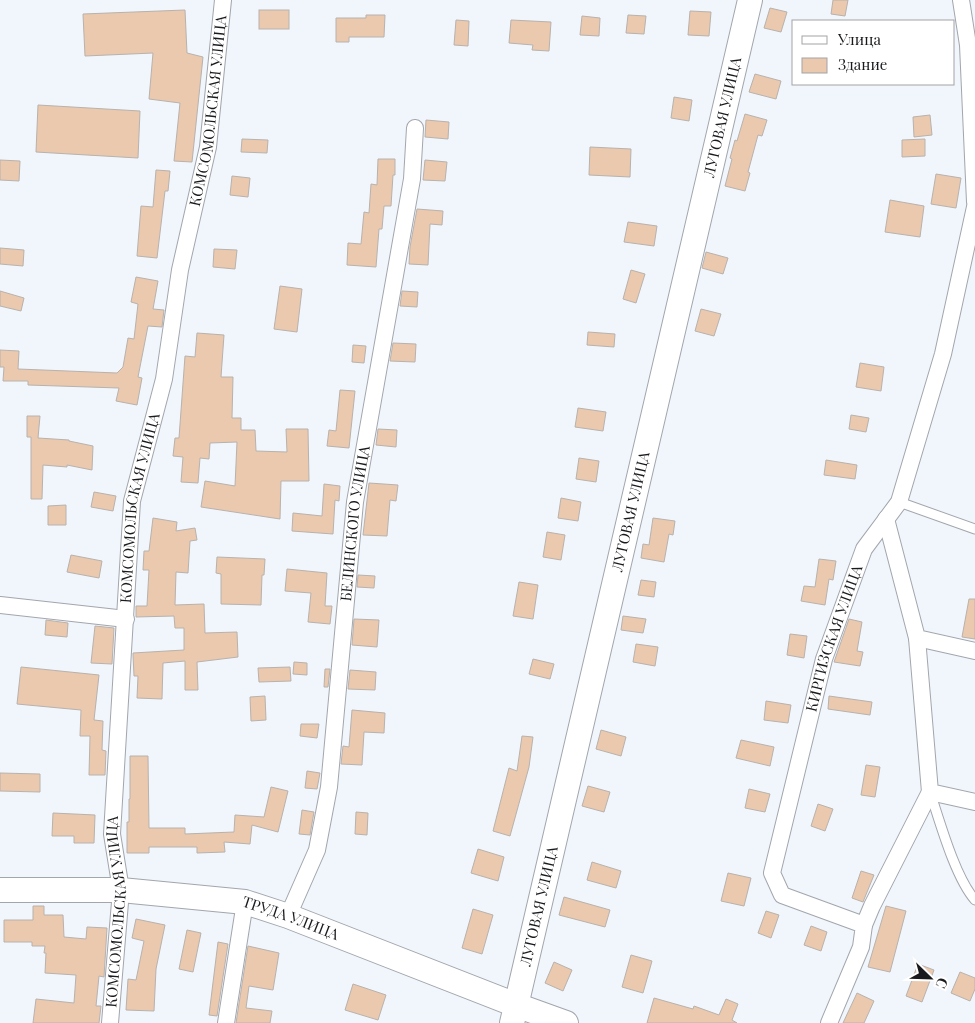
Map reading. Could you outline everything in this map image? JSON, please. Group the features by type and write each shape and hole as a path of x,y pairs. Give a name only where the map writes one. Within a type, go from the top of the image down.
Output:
{"street":[{"name":"КОМСОМОЛЬСКАЯ УЛИЦА","path":"110,1023 121,890 112,834 132,501 164,379 180,270 208,147 223,0"},
{"name":"ЛУГОВАЯ УЛИЦА","path":"514,1014 750,0"},
{"path":"961,0 968,45 975,202"},
{"name":"БЕЛИНСКОГО УЛИЦА","path":"288,916 317,850 329,787 354,502 412,179 415,128"},
{"name":"КИРГИЗСКАЯ УЛИЦА","path":"864,925 782,895 772,873 824,659 864,549 898,502 943,354 975,207"},
{"path":"829,1023 860,947 864,925 872,906 930,792 917,638 886,519"},
{"path":"0,605 126,619"},
{"path":"917,638 975,651"},
{"path":"930,792 975,802"},
{"name":"ТРУДА УЛИЦА","path":"0,890 121,890 245,902 288,916 514,1014 566,1023"},
{"path":"226,1023 245,902"}],"lane":[{"path":"898,502 975,529"},
{"path":"930,792 951,853 964,882 975,900"}],"building":[{"path":"833,0 848,0 845,16 831,14"},
{"path":"770,8 787,12 781,32 764,28"},
{"path":"185,10 187,53 203,57 192,162 174,161 180,103 149,99 153,53 85,56 83,14"},
{"path":"259,10 289,10 289,29 259,29"},
{"path":"690,11 711,12 709,36 688,35"},
{"path":"366,15 385,15 384,37 349,37 349,42 336,42 336,18 366,18"},
{"path":"628,15 646,16 644,34 626,33"},
{"path":"582,16 600,18 599,36 580,35"},
{"path":"456,20 469,21 468,46 454,45"},
{"path":"511,20 551,22 549,51 532,50 533,45 509,43"},
{"path":"755,74 781,81 776,99 749,92"},
{"path":"674,97 692,100 689,121 671,118"},
{"path":"38,105 140,111 138,158 36,152"},
{"path":"745,114 767,120 762,136 758,135 745,191 725,186 735,140 737,141"},
{"path":"930,115 932,135 914,137 913,117"},
{"path":"426,120 449,122 448,139 425,137"},
{"path":"242,139 268,140 267,153 241,152"},
{"path":"925,139 925,156 902,157 902,140"},
{"path":"590,147 631,149 630,177 589,175"},
{"path":"378,159 395,159 395,175 393,175 391,206 384,206 382,229 379,229 376,267 347,265 348,243 361,244 364,212 369,213 371,184 377,185"},
{"path":"0,160 20,161 19,181 0,180"},
{"path":"425,160 447,162 445,181 423,180"},
{"path":"156,170 170,171 168,191 165,191 157,258 137,256 141,206 153,207"},
{"path":"936,174 961,178 956,208 931,204"},
{"path":"232,176 250,178 248,197 230,195"},
{"path":"890,200 924,206 920,237 885,232"},
{"path":"417,209 443,211 442,225 430,224 428,265 409,264"},
{"path":"628,222 657,226 654,246 624,242"},
{"path":"0,248 24,250 23,266 0,264"},
{"path":"214,249 237,250 235,269 213,267"},
{"path":"706,252 728,258 723,274 702,268"},
{"path":"631,270 645,274 636,303 623,299"},
{"path":"136,277 158,281 153,309 164,310 162,327 148,326 138,377 142,378 137,405 116,401 119,388 28,385 28,381 3,381 4,367 0,367 0,350 19,351 18,369 117,373 123,367 128,338 134,339 138,304 131,302"},
{"path":"280,286 302,289 297,332 274,329"},
{"path":"0,291 24,298 21,311 0,306"},
{"path":"402,291 418,292 417,307 400,306"},
{"path":"701,309 721,314 714,336 695,331"},
{"path":"588,332 615,334 614,347 587,345"},
{"path":"197,333 224,335 221,377 233,377 232,418 241,418 241,430 255,430 256,451 287,452 286,429 308,429 309,481 281,481 280,519 201,507 205,481 235,486 237,442 210,443 209,459 200,458 198,483 181,482 183,457 173,456 175,438 179,438 185,356 195,357"},
{"path":"393,343 416,344 415,362 390,361"},
{"path":"353,345 366,346 364,363 352,362"},
{"path":"860,363 884,367 881,391 856,387"},
{"path":"340,390 355,391 349,448 327,446 329,430 336,431"},
{"path":"578,408 606,412 603,431 575,427"},
{"path":"851,415 869,418 866,432 849,429"},
{"path":"27,416 40,416 38,438 69,440 93,446 92,470 67,465 67,467 43,465 42,499 31,499 31,437 27,437"},
{"path":"378,429 397,430 396,447 376,445"},
{"path":"579,458 599,461 596,482 576,479"},
{"path":"826,460 857,465 855,479 824,475"},
{"path":"369,483 398,485 396,501 390,500 387,536 363,535"},
{"path":"324,484 340,486 339,501 335,500 333,534 292,531 293,513 322,516"},
{"path":"94,492 116,496 113,511 91,507"},
{"path":"561,498 581,502 578,521 558,518"},
{"path":"66,505 66,525 48,525 48,506"},
{"path":"153,518 177,522 176,531 195,528 197,540 190,541 188,573 176,572 175,605 204,604 205,633 237,632 238,657 197,662 198,690 185,690 185,661 163,663 162,699 137,698 138,676 134,676 133,653 184,650 184,628 175,628 174,616 136,617 136,606 147,606 149,570 143,570 144,551 149,551"},
{"path":"653,518 675,521 673,535 669,534 664,562 641,558 643,544 649,545"},
{"path":"547,532 565,535 561,560 543,557"},
{"path":"71,555 102,561 99,578 67,572"},
{"path":"217,557 265,559 264,575 262,575 261,605 221,604 221,574 216,573"},
{"path":"819,559 836,561 833,580 829,579 825,605 801,601 804,586 815,587"},
{"path":"287,569 327,573 325,606 332,606 330,624 308,622 311,593 285,591"},
{"path":"358,575 375,576 374,588 357,587"},
{"path":"641,580 656,582 654,597 638,595"},
{"path":"519,582 538,585 533,619 513,616"},
{"path":"969,599 975,599 975,639 962,637"},
{"path":"623,616 646,619 643,633 621,630"},
{"path":"354,619 379,620 377,647 352,645"},
{"path":"849,619 862,622 857,651 863,652 860,666 834,662"},
{"path":"46,620 68,623 67,637 45,635"},
{"path":"95,626 114,628 112,664 91,663"},
{"path":"790,634 807,636 804,658 787,655"},
{"path":"636,644 658,647 655,666 633,662"},
{"path":"533,659 554,664 550,679 529,674"},
{"path":"294,662 307,663 307,675 293,674"},
{"path":"21,667 99,675 94,720 103,721 102,750 106,751 105,775 89,775 90,736 80,736 81,710 17,704"},
{"path":"290,667 291,681 259,682 258,668"},
{"path":"325,669 330,669 328,687 324,687"},
{"path":"350,670 376,672 375,690 348,689"},
{"path":"265,696 266,720 251,721 250,697"},
{"path":"829,696 872,702 870,715 828,709"},
{"path":"766,701 791,705 788,723 764,720"},
{"path":"352,710 385,713 384,733 364,732 362,765 341,764 343,746 349,747"},
{"path":"301,724 319,724 317,738 300,736"},
{"path":"601,730 626,737 621,756 596,749"},
{"path":"522,736 533,737 529,767 510,836 493,831 509,768 517,771"},
{"path":"741,740 774,747 770,766 736,758"},
{"path":"130,756 148,756 149,828 185,828 185,834 234,832 235,815 264,817 271,787 288,791 278,832 252,825 250,844 224,842 225,852 197,853 197,847 149,847 149,853 127,853"},
{"path":"866,765 880,767 875,797 861,795"},
{"path":"307,771 320,773 317,789 305,788"},
{"path":"0,773 40,774 40,792 0,791"},
{"path":"588,786 610,792 604,812 582,806"},
{"path":"749,789 770,794 765,812 745,808"},
{"path":"818,804 833,809 825,831 811,826"},
{"path":"302,810 314,812 310,835 299,834"},
{"path":"356,812 368,813 367,835 355,834"},
{"path":"53,813 95,815 94,843 74,843 74,836 52,836"},
{"path":"478,849 504,857 498,881 471,873"},
{"path":"592,862 621,871 616,888 587,880"},
{"path":"861,871 874,875 863,902 852,898"},
{"path":"728,873 751,878 744,906 721,901"},
{"path":"564,897 610,910 605,927 559,915"},
{"path":"33,906 44,906 44,915 63,915 64,937 86,939 87,927 107,928 104,977 99,976 96,1006 101,1006 99,1023 33,1023 36,999 74,1003 76,975 45,973 45,946 32,946 32,942 4,942 4,920 33,920"},
{"path":"886,906 906,911 890,972 868,967"},
{"path":"473,909 493,915 482,954 462,948"},
{"path":"766,911 779,915 771,938 758,933"},
{"path":"136,919 165,925 156,969 154,1011 126,1010 128,979 136,980 144,941 132,938"},
{"path":"811,926 827,932 821,951 804,945"},
{"path":"187,930 201,933 193,972 179,969"},
{"path":"218,942 228,944 217,1016 209,1015"},
{"path":"248,946 279,953 273,990 249,986 246,1008 272,1011 270,1023 236,1023"},
{"path":"631,955 652,961 643,993 622,987"},
{"path":"554,962 572,970 563,991 545,983"},
{"path":"918,964 934,970 922,1002 906,996"},
{"path":"960,972 975,978 975,989 970,1001 951,993"},
{"path":"353,984 386,995 378,1020 345,1010"},
{"path":"857,993 874,1001 864,1023 843,1023"},
{"path":"654,998 693,1009 694,1006 719,1015 726,999 738,1004 732,1020 737,1023 647,1023"}]}
